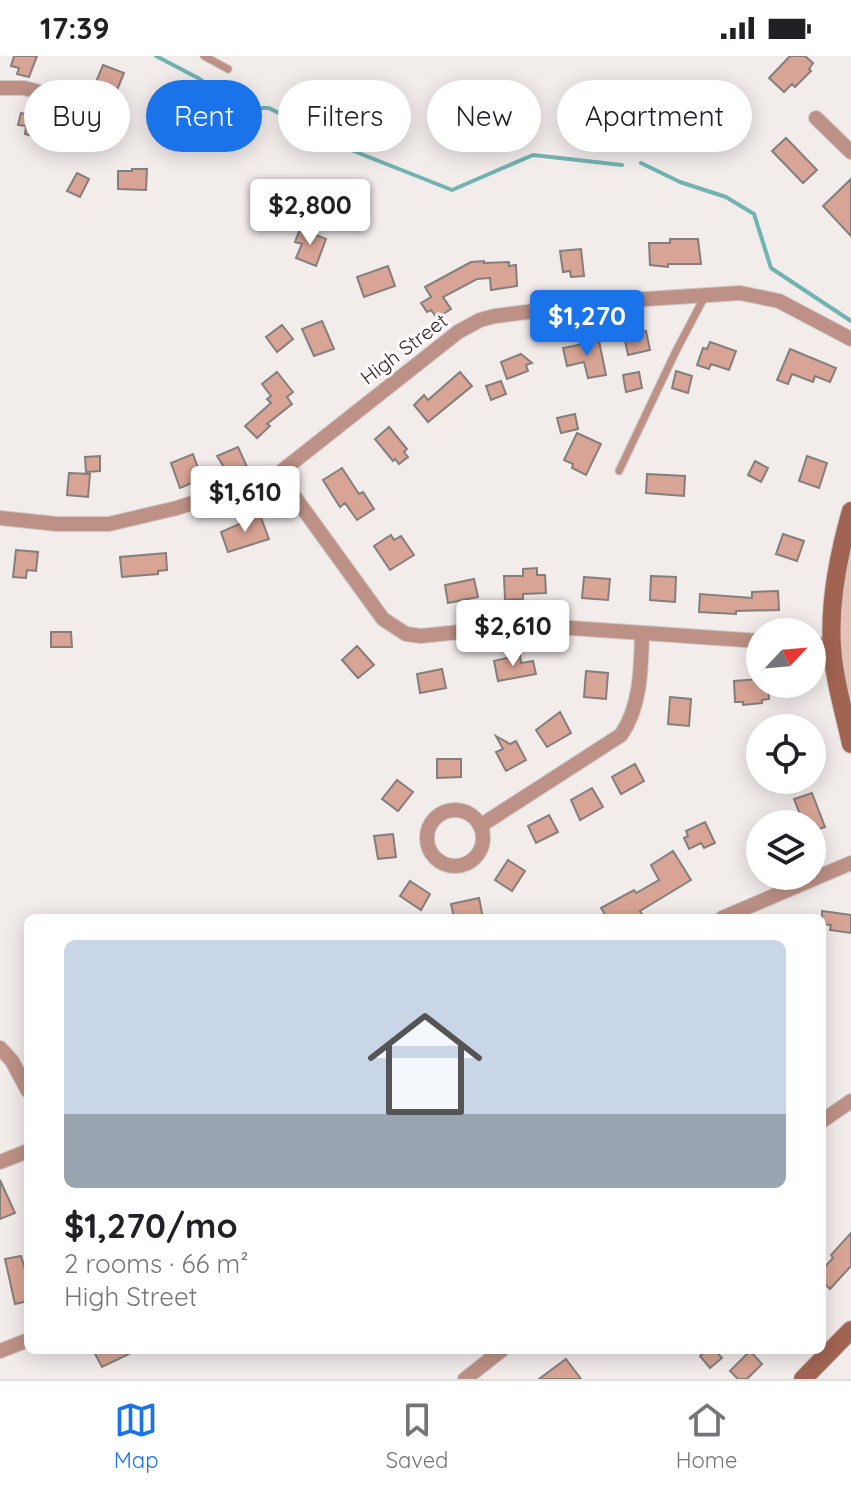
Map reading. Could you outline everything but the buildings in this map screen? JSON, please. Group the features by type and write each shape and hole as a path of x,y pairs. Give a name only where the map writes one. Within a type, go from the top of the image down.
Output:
{"main road":[{"path":"851,511 836,578 832,645 851,744"},
{"path":"803,1379 851,1330"}],"street":[{"path":"0,88 24,88"},
{"path":"816,118 851,152"},
{"name":"High Street","path":"0,518 81,525 123,521 177,508 278,474 458,332 495,316 615,301 740,293 779,301 851,339"},
{"path":"278,474 383,619 406,634 438,635 527,625 746,640"},
{"path":"480,826 621,735 632,715 636,699 642,634"},
{"path":"826,645 832,645"},
{"path":"731,914 851,863"},
{"path":"0,1048 12,1061 24,1084"},
{"path":"826,1118 851,1101"},
{"path":"0,1162 24,1153"},
{"path":"0,1351 24,1342"},
{"path":"465,1379 497,1354"}],"lane":[{"path":"204,56 228,69"},
{"path":"619,471 706,294"}],"shaded area":[{"path":"851,548 851,727 839,643 843,584"}],"waterway":[{"path":"156,56 198,78 240,108 269,108 346,148 452,190 533,155 622,165"},
{"path":"641,163 680,182 726,197 754,214 771,268 851,321"}]}
